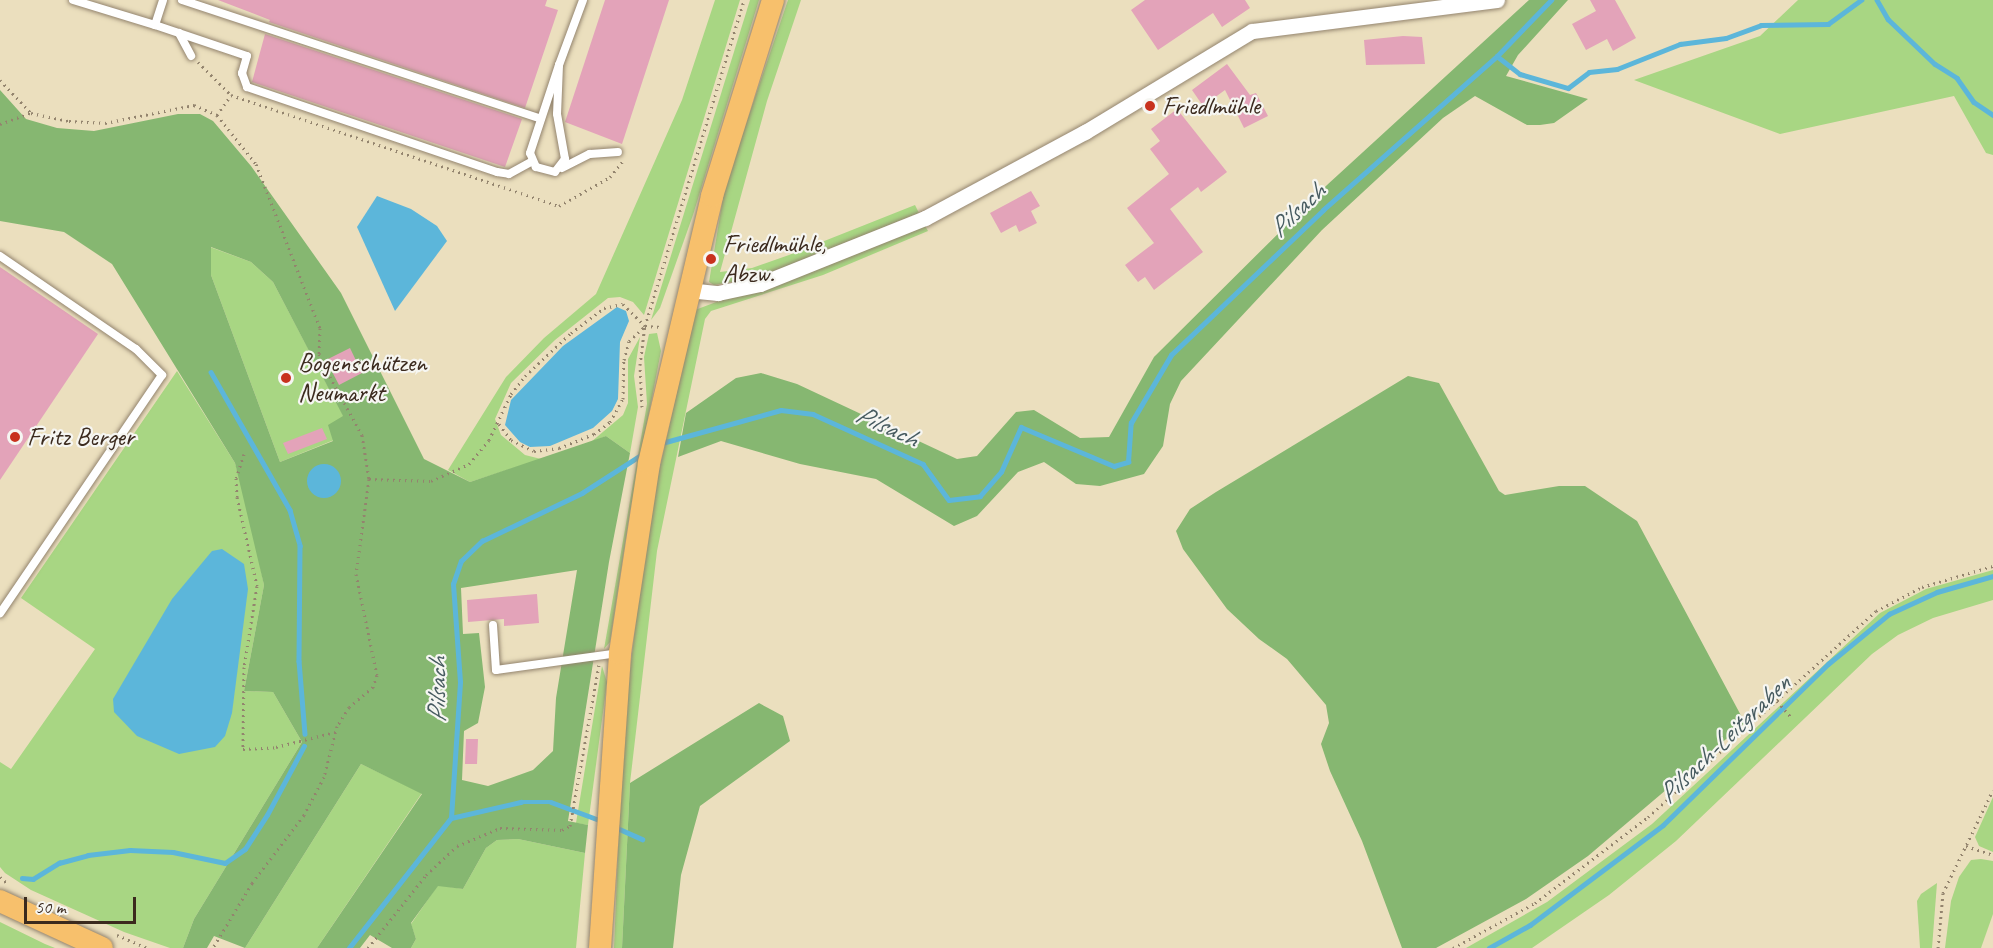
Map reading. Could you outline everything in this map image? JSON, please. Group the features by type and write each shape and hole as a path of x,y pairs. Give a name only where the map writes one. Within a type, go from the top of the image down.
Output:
{"main road":[{"path":"600,948 599,917 604,837 620,653 649,463 650,416 688,290 730,129 773,0"},
{"path":"0,901 102,948"},
{"path":"593,948 599,917"}],"street":[{"path":"688,290 718,293 760,284 925,218 1085,132 1252,31 1497,0"}],"lane":[{"path":"73,0 247,56 242,73 247,87 497,172 508,174 531,162"},
{"path":"155,25 163,0"},
{"path":"182,0 541,119"},
{"path":"583,0 530,153 531,162 543,170 555,172 590,154 618,152"},
{"path":"179,33 191,56"},
{"path":"559,65 556,114 565,159 562,168"},
{"path":"0,256 136,350 162,375 0,613"},
{"path":"493,625 496,670 620,653"}],"path":[{"path":"650,416 640,365 645,326 744,0"},
{"path":"191,56 231,95"},
{"path":"0,80 31,113"},
{"path":"0,123 31,113 69,121 105,123 194,105 217,115 256,164 320,328 320,354 324,366 362,435 369,480 356,574 377,675 373,687 349,707 335,732 324,777 304,815 252,883 213,948"},
{"path":"369,480 411,483 452,474 479,455 499,423 510,394 525,376 571,333 604,308 623,304 645,326"},
{"path":"499,423 511,440 522,447 546,451 603,428 618,413 623,399 624,360 629,341 645,326"},
{"path":"244,454 236,478 237,497 257,586 244,667 243,749 276,747 335,732"},
{"path":"1453,948 1535,903 1583,869 1648,817 1876,611 1922,586 1993,566"},
{"path":"1777,701 1791,717"},
{"path":"1938,948 1943,893 1993,790"},
{"path":"368,948 426,875 457,846 500,828 562,830 572,822 576,801"},
{"path":"1966,846 1993,855"}],"green space":[{"path":"715,0 740,0 644,315 633,302 620,297 608,298 555,340 511,383 495,419 501,435 525,455 541,459 470,482 448,470 506,377 544,338 596,294 682,100"},
{"path":"750,0 759,0 693,215 660,308 651,320"},
{"path":"788,0 801,0 767,101 720,272 752,268 915,205 919,213 761,277 714,285 709,282 725,186"},
{"path":"1529,0 1568,0 1518,55 1506,76 1588,99 1554,123 1540,125 1527,125 1475,96 1443,118 1322,230 1181,381 1170,404 1163,446 1144,474 1100,486 1076,484 1044,462 1018,472 977,516 954,526 876,479 800,464 721,441 678,457 686,413 736,378 761,373 797,384 957,459 977,456 1016,412 1034,410 1080,438 1109,437 1154,357 1327,185"},
{"path":"1798,0 1993,0 1993,155 1986,153 1954,96 1780,134 1634,80 1760,36"},
{"path":"0,90 26,119 57,128 94,131 178,114 200,114 213,121 251,166 341,293 424,459 470,482 606,436 630,453 609,562 568,821 588,825 585,853 518,839 497,840 486,848 463,889 438,886 411,923 416,939 411,948 392,948 370,935 360,948 317,948 422,794 361,764 245,948 214,936 207,948 183,948 194,919 302,742 273,692 244,691 264,585 235,463 112,264 64,232 0,221","holes":["211,247 251,262 273,282 343,416 328,425 333,441 280,462 211,275","577,570 556,698 553,751 533,770 488,786 462,780 464,731 478,723 485,687 479,633 463,634 461,588"]},
{"path":"924,224 928,231 823,275 711,311 705,319 657,551 630,783 622,948 614,948 623,728 642,571 652,503 695,310"},
{"name":"Bogenschützen Neumarkt","path":"210,247 251,262 273,282 344,417 334,440 280,462 211,275"},
{"path":"657,333 661,351 630,512 610,642 604,649 647,404 644,357 649,334"},
{"path":"640,337 634,376 638,407 630,453 606,436 591,442 623,415 628,403 628,359"},
{"path":"177,371 235,463 250,516 264,585 244,691 273,692 302,742 194,919 183,948 170,948 124,932 31,890 5,873 0,867 0,762 11,769 95,649 21,598"},
{"path":"1408,376 1439,383 1499,491 1505,495 1559,486 1585,486 1637,521 1745,723 1588,856 1526,899 1436,948 1402,948 1362,841 1330,771 1321,744 1329,723 1326,705 1287,659 1259,639 1227,609 1183,549 1176,531 1190,509"},
{"path":"1993,570 1993,600 1933,618 1898,635 1872,654 1676,841 1609,895 1532,948 1466,948 1547,902 1652,824 1880,613 1926,589"},
{"path":"602,666 607,682 588,825 576,823"},
{"path":"759,703 783,716 790,741 700,806 681,875 673,948 622,948 630,783"},
{"path":"361,764 422,793 317,948 245,948"},
{"path":"1993,797 1993,852 1979,846 1975,837"},
{"path":"518,839 585,853 576,948 411,948 416,939 411,924 438,885 463,889 486,848 497,840"},
{"path":"1971,860 1993,861 1993,914 1981,948 1945,948 1951,901 1959,877"},
{"path":"1937,883 1932,948 1920,948 1917,901 1921,894"},
{"path":"0,922 45,944 55,948 0,948"}],"water":[{"path":"377,196 411,209 437,226 447,241 395,311 357,227"},
{"path":"617,307 626,311 629,321 620,342 618,399 612,411 593,428 550,446 530,447 520,442 505,425 511,400 563,346"},
{"path":"324,464 336,469 341,481 336,493 324,498 312,493 307,481 312,469"},
{"path":"222,549 244,564 248,589 232,713 225,736 215,747 179,754 137,736 114,712 113,699 172,599 212,551"}],"building":[{"path":"218,0 547,0 545,6 558,10 525,108 269,22 270,20"},
{"path":"605,0 669,0 622,144 565,122"},
{"path":"1145,0 1245,0 1250,8 1222,27 1213,13 1158,50 1131,10"},
{"path":"1590,0 1615,0 1636,38 1613,51 1607,39 1586,50 1572,24 1596,11"},
{"path":"265,34 522,119 505,167 252,82"},
{"path":"1403,36 1422,37 1425,64 1366,65 1364,40"},
{"path":"1227,64 1250,95 1256,93 1268,116 1244,128 1225,90 1203,106 1192,90"},
{"path":"1177,109 1227,172 1201,192 1198,187 1170,209 1203,252 1154,290 1145,277 1138,282 1125,265 1154,243 1127,208 1169,174 1150,149 1160,141 1151,129"},
{"path":"1031,191 1040,206 1031,211 1037,223 1019,232 1016,225 1001,233 990,213"},
{"path":"0,267 98,334 0,480"},
{"path":"350,348 362,373 339,385 326,360"},
{"path":"322,428 327,439 288,454 283,443"},
{"path":"537,594 539,623 504,626 504,619 468,622 467,600"},
{"path":"466,739 478,739 477,764 465,764"}],"waterway":[{"name":"Pilsach","path":"662,443 781,410 813,414 923,464 949,500 980,496 1001,472 1021,427 1114,466 1128,462 1131,423 1171,355 1323,210 1497,56 1551,0"},
{"path":"1497,56 1520,74 1568,88 1589,72 1617,69 1680,44 1726,38 1761,25 1828,24 1861,0"},
{"path":"1877,0 1888,19 1935,64 1957,78 1974,102 1993,115"},
{"path":"211,372 290,510 300,546 299,661 305,734"},
{"name":"Pilsach","path":"349,948 451,818 460,682 453,584 461,561 482,541 582,493 644,453"},
{"name":"Pilsach-Leitgraben","path":"1489,948 1530,925 1663,825 1828,664 1889,614 1937,592 1993,576"},
{"path":"22,878 33,879 59,863 88,855 130,850 173,852 225,863 245,849 267,815 304,746"},
{"path":"451,818 521,802 551,802 602,821"},
{"path":"615,827 642,839"}],"place":[{"name":"Friedlmühle","path":"1150,106"},
{"name":"Friedlmühle, Abzw.","path":"711,259"},
{"name":"Bogenschützen Neumarkt","path":"286,378"},
{"name":"Fritz Berger","path":"15,437"}]}
